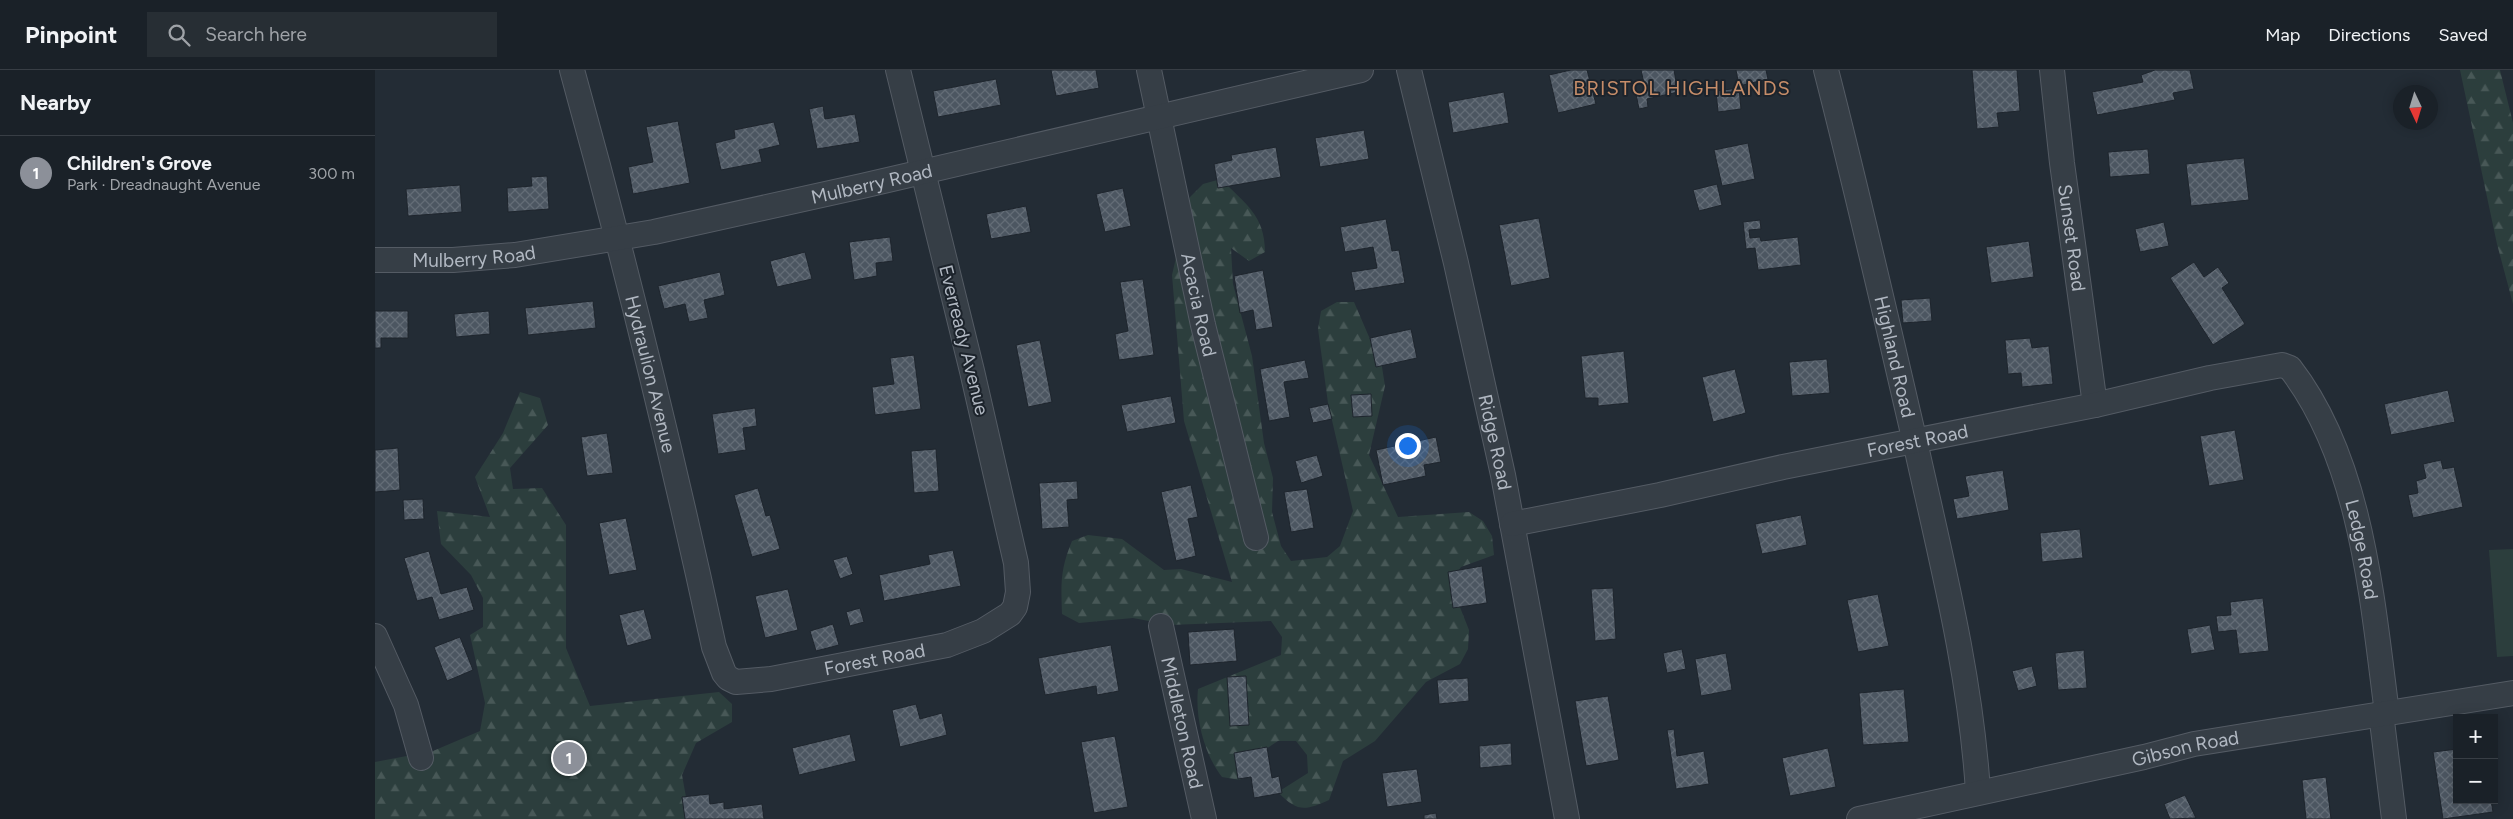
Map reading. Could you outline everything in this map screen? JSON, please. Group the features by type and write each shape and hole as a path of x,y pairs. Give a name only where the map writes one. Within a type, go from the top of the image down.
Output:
{"street":[{"name":"Hydraulion Avenue","path":"572,70 619,238 671,449 715,647 728,678"},
{"name":"Everready Avenue","path":"898,70 921,172 972,370 1016,563 1018,592 1013,611"},
{"name":"Acacia Road","path":"1149,70 1203,325 1257,538"},
{"name":"Mulberry Road","path":"375,260 453,260 515,255 619,238 921,172 1361,70"},
{"name":"Ridge Road","path":"1409,70 1456,263 1512,524 1567,819"},
{"name":"Highland Road","path":"1827,70 1860,201 1967,683 1978,792"},
{"name":"Sunset Road","path":"2052,70 2062,163 2095,405"},
{"name":"Forest Road","path":"1512,524 2095,405 2210,378 2282,366 2289,368 2308,395"},
{"name":"Ledge Road","path":"2308,395 2337,449 2359,535 2384,713 2394,819"},
{"name":"Forest Road","path":"728,678 736,682 771,678 947,645 983,631 1013,611"},
{"name":"Middleton Road","path":"1161,626 1204,819"},
{"path":"376,645 406,705 421,758"},
{"name":"Gibson Road","path":"1859,819 1932,811 1978,792 2144,757 2194,744 2513,693"}],"green space":[{"path":"2460,70 2500,70 2513,123 2513,304 2497,244"},
{"path":"1221,179 1252,211 1261,228 1264,239 1265,252 1249,261 1231,248 1233,284 1252,356 1264,443 1273,478 1272,512 1281,546 1291,561 1327,557 1340,546 1353,511 1328,403 1318,329 1321,311 1337,302 1354,302 1382,367 1385,386 1369,455 1398,517 1469,512 1483,521 1492,536 1494,555 1461,567 1450,582 1469,630 1468,649 1460,664 1426,682 1375,741 1343,761 1329,800 1307,808 1296,806 1278,792 1308,773 1307,755 1296,741 1278,741 1263,751 1240,780 1222,777 1210,758 1202,735 1198,712 1198,689 1281,655 1282,637 1271,621 1170,625 1133,618 1079,623 1062,614 1061,594 1065,560 1072,541 1088,535 1122,539 1164,570 1181,569 1232,582 1184,421 1172,275 1190,197 1203,184"},
{"path":"520,392 540,398 548,425 510,468 513,489 542,488 566,525 566,648 590,706 719,692 732,704 732,722 696,743 682,775 690,819 375,819 375,762 433,751 480,731 485,703 470,635 483,627 483,598 471,575 441,544 437,511 490,517 475,477 503,433"},
{"path":"2513,549 2513,656 2497,657 2489,550"}],"building":[{"path":"1051,70 1096,70 1099,88 1056,96"},
{"path":"1571,70 1587,70 1596,104 1558,113 1549,75"},
{"path":"1641,70 1674,70 1678,92 1647,99 1648,107 1639,109 1636,94 1646,92"},
{"path":"1736,70 1766,70 1768,79 1739,86"},
{"path":"1972,70 2017,70 2020,111 1997,113 1999,127 1977,129"},
{"path":"2155,70 2190,70 2194,89 2173,93 2175,100 2097,115 2092,92 2143,82 2141,75"},
{"path":"996,79 1001,105 938,117 933,91"},
{"path":"1739,88 1741,109 1718,112 1716,91"},
{"path":"1504,92 1509,123 1453,133 1448,102"},
{"path":"823,106 825,119 855,114 860,142 817,149 809,109"},
{"path":"678,121 690,183 633,194 628,167 653,162 646,127"},
{"path":"774,122 780,145 759,150 762,162 721,170 715,143 735,138 734,130"},
{"path":"1364,130 1369,159 1320,167 1315,138"},
{"path":"1748,143 1755,179 1722,186 1714,150"},
{"path":"1276,147 1281,177 1218,188 1214,164 1232,160 1231,155"},
{"path":"2148,149 2150,174 2110,177 2108,152"},
{"path":"2244,158 2249,200 2191,206 2186,164"},
{"path":"547,176 549,209 508,212 507,188 532,186 531,177"},
{"path":"1717,184 1722,205 1699,211 1693,190"},
{"path":"460,185 462,212 408,216 406,189"},
{"path":"1123,188 1131,226 1105,232 1096,194"},
{"path":"1026,206 1031,232 991,239 986,214"},
{"path":"1539,218 1550,278 1511,286 1499,225"},
{"path":"1386,219 1392,251 1399,250 1405,283 1355,291 1351,272 1377,268 1373,247 1345,252 1340,227"},
{"path":"1760,220 1761,229 1749,230 1750,238 1760,237 1761,241 1798,237 1801,265 1758,270 1755,248 1746,249 1743,222"},
{"path":"2164,222 2169,246 2140,252 2135,229"},
{"path":"890,237 893,261 876,263 877,276 854,280 849,242"},
{"path":"2029,241 2034,277 1991,283 1986,247"},
{"path":"805,252 812,279 777,287 770,261"},
{"path":"2194,262 2204,277 2218,267 2229,283 2222,288 2245,324 2213,345 2170,278"},
{"path":"1263,270 1273,327 1256,330 1253,310 1240,313 1234,276"},
{"path":"720,272 725,295 704,300 708,318 689,322 685,304 664,309 658,286"},
{"path":"1143,279 1154,355 1119,360 1115,334 1128,331 1120,282"},
{"path":"1930,298 1932,321 1903,323 1901,300"},
{"path":"593,301 596,328 528,335 525,308"},
{"path":"375,311 408,311 408,338 381,338 381,348 375,348"},
{"path":"489,311 490,334 456,337 454,314"},
{"path":"1411,329 1417,358 1376,367 1370,338"},
{"path":"2030,338 2032,348 2049,346 2053,384 2022,387 2021,373 2008,374 2005,340"},
{"path":"1040,340 1052,402 1028,407 1016,345"},
{"path":"1624,351 1629,403 1598,406 1598,398 1585,398 1581,356"},
{"path":"914,355 921,409 875,415 872,387 894,384 890,358"},
{"path":"1827,359 1830,393 1792,396 1789,362"},
{"path":"1305,360 1309,378 1284,382 1290,417 1269,421 1260,369"},
{"path":"1735,369 1746,413 1713,422 1702,377"},
{"path":"2448,390 2455,422 2391,435 2384,404"},
{"path":"1371,394 1372,416 1353,417 1351,395"},
{"path":"1171,396 1176,423 1127,432 1121,405"},
{"path":"1328,404 1332,419 1313,423 1309,408"},
{"path":"755,408 757,426 743,428 746,450 718,454 712,414"},
{"path":"2235,430 2244,480 2209,486 2200,436"},
{"path":"607,433 613,473 587,476 581,437"},
{"path":"1436,437 1441,462 1424,465 1426,476 1383,485 1376,450"},
{"path":"398,448 400,490 375,492 375,450"},
{"path":"936,449 939,491 914,493 911,451"},
{"path":"1317,455 1323,476 1301,483 1295,461"},
{"path":"2441,460 2443,469 2454,467 2463,507 2413,518 2408,495 2418,493 2416,481 2426,478 2423,464"},
{"path":"2003,470 2009,510 1957,519 1953,499 1969,496 1965,476"},
{"path":"1077,481 1078,499 1067,500 1069,527 1042,529 1039,483"},
{"path":"1191,485 1198,517 1188,519 1196,556 1176,561 1161,492"},
{"path":"758,488 766,516 770,515 780,549 752,557 734,495"},
{"path":"1307,489 1314,528 1291,532 1284,492"},
{"path":"423,499 424,519 404,520 403,500"},
{"path":"1801,515 1807,545 1762,554 1755,524"},
{"path":"626,518 637,570 609,575 599,523"},
{"path":"2080,529 2083,558 2042,562 2040,533"},
{"path":"953,550 961,586 884,601 879,575 930,564 928,555"},
{"path":"429,551 441,594 467,587 474,610 439,620 432,597 417,601 404,558"},
{"path":"847,556 853,574 840,579 833,560"},
{"path":"1482,566 1487,603 1453,608 1448,572"},
{"path":"1613,588 1616,639 1595,641 1591,589"},
{"path":"788,589 798,630 765,638 755,596"},
{"path":"1878,594 1889,646 1858,652 1847,600"},
{"path":"2263,598 2269,651 2239,654 2236,630 2218,632 2216,616 2231,615 2230,602"},
{"path":"860,608 864,622 850,626 846,612"},
{"path":"644,609 652,639 627,646 619,615"},
{"path":"833,624 839,645 816,651 810,631"},
{"path":"2210,625 2215,650 2191,654 2187,629"},
{"path":"1234,629 1237,661 1190,665 1188,632"},
{"path":"460,637 473,670 447,681 434,647"},
{"path":"1111,645 1119,691 1097,695 1096,686 1045,695 1038,658"},
{"path":"1682,649 1686,669 1667,673 1663,653"},
{"path":"2084,650 2087,688 2058,690 2055,653"},
{"path":"1726,653 1732,690 1701,696 1695,659"},
{"path":"2032,666 2037,686 2018,691 2012,671"},
{"path":"1246,676 1249,725 1230,726 1227,677"},
{"path":"1468,678 1469,701 1439,704 1437,680"},
{"path":"1904,689 1909,742 1863,745 1859,693"},
{"path":"1608,696 1619,760 1586,766 1575,701"},
{"path":"916,704 920,719 942,713 947,735 900,747 892,710"},
{"path":"1674,729 1677,756 1704,751 1709,784 1676,789 1667,730"},
{"path":"850,734 856,761 799,775 792,748"},
{"path":"1115,736 1128,807 1094,813 1081,742"},
{"path":"1511,743 1512,765 1480,768 1479,746"},
{"path":"1267,747 1272,778 1279,776 1282,793 1254,798 1251,777 1238,779 1234,753"},
{"path":"1828,748 1836,787 1790,796 1782,758"},
{"path":"2453,750 2453,804 2492,804 2493,812 2443,819 2433,752"},
{"path":"1417,769 1422,802 1387,807 1382,773"},
{"path":"2326,777 2331,819 2306,819 2302,780"},
{"path":"709,794 710,804 724,802 724,809 762,804 764,819 685,819 682,797"},
{"path":"2185,795 2196,818 2170,819 2164,804"},
{"path":"1436,813 1437,819 1424,819 1424,815"}],"place":[{"name":"Children's Grove","path":"569,758"}],"district":[{"name":"BRISTOL HIGHLANDS","path":"1682,88"}]}
